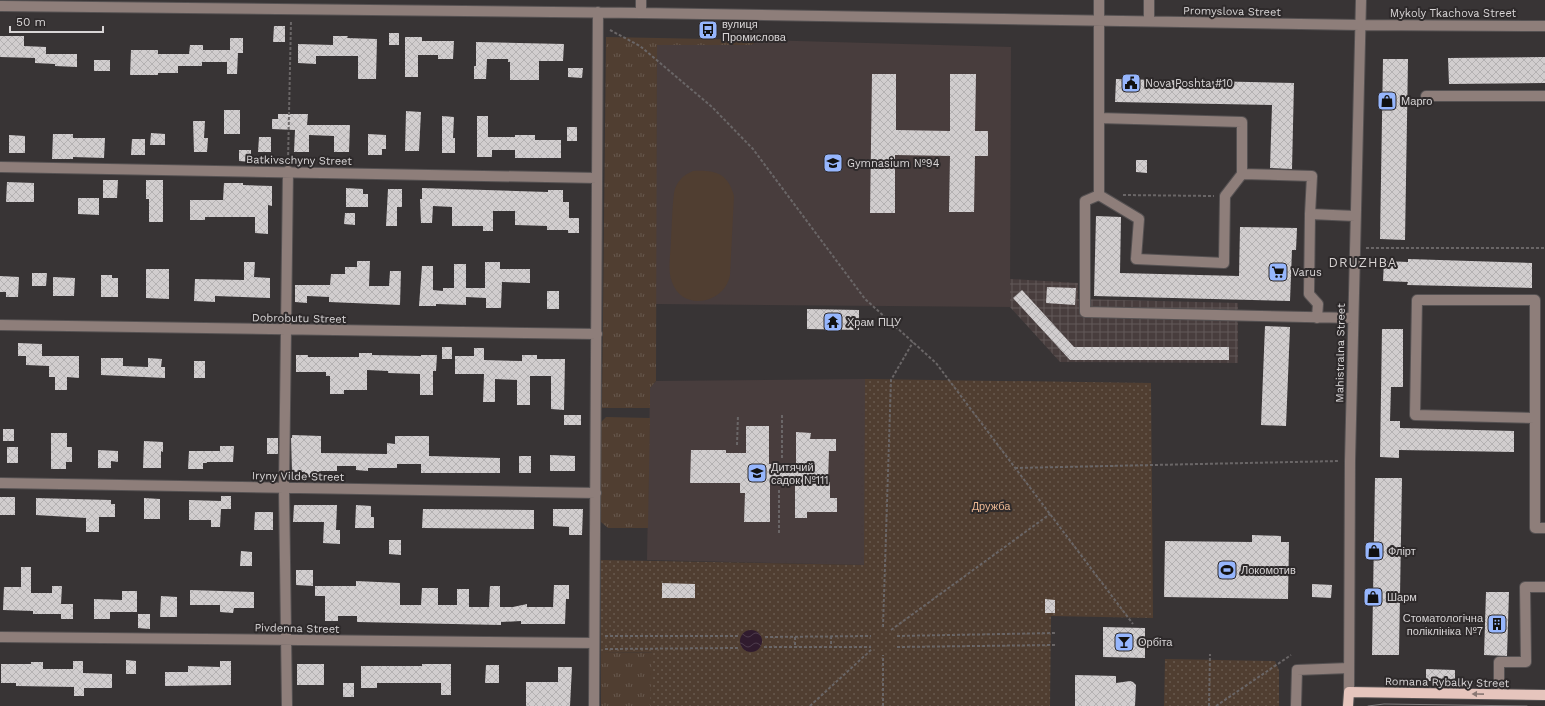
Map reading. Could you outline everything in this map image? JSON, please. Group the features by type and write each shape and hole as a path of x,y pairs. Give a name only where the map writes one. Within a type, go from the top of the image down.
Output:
{"main road":[{"name":"Romana Rybalky Street","path":"1348,692 1545,695"},
{"name":"Mahistralna Street","path":"1348,692 1348,706"}],"street":[{"path":"641,0 641,13"},
{"path":"1099,0 1099,195"},
{"path":"1149,0 1149,22"},
{"name":"Mahistralna Street","path":"1348,692 1354,248 1361,0"},
{"name":"Promyslova Street","path":"0,6 115,4 291,9 598,12 1099,22 1360,25"},
{"path":"594,706 598,12"},
{"name":"Mykoly Tkachova Street","path":"1360,25 1545,26"},
{"path":"1426,96 1545,96"},
{"path":"1099,118 1242,122 1242,174 1225,196 1224,264 1136,259 1139,219 1099,195"},
{"name":"Batkivschyny Street","path":"0,167 288,171 597,178"},
{"path":"287,706 284,488 288,171"},
{"path":"1242,174 1312,176 1309,294 1318,304 1317,318"},
{"path":"1099,195 1085,201 1085,312 1353,318"},
{"path":"1310,214 1355,216"},
{"path":"1535,418 1415,415 1418,300 1535,300 1535,418 1534,528 1545,528"},
{"name":"Dobrobutu Street","path":"0,325 597,334"},
{"name":"Iryny Vilde Street","path":"0,483 596,493"},
{"path":"1499,694 1499,662 1526,662 1525,587 1545,587"},
{"name":"Pivdenna Street","path":"0,637 594,643"},
{"path":"1296,706 1297,670 1349,668"}],"path":[{"path":"288,171 291,9"},
{"path":"598,12 610,30 640,46 712,107 753,148 866,299 936,363 1133,624"},
{"path":"1123,195 1225,196"},
{"path":"1354,248 1545,248"},
{"path":"883,627 891,380 913,342"},
{"path":"737,445 738,415"},
{"path":"782,415 782,458"},
{"path":"1015,468 1350,461"},
{"path":"779,489 779,533"},
{"path":"892,630 1050,514"},
{"path":"897,636 1056,633"},
{"path":"594,643 738,636"},
{"path":"831,636 831,647"},
{"path":"765,637 870,636"},
{"path":"795,637 795,647"},
{"path":"594,643 738,648"},
{"path":"897,646 1056,645"},
{"path":"764,647 871,648 810,706"},
{"path":"1209,706 1210,654"},
{"path":"883,655 883,706"},
{"path":"1216,706 1291,655"}],"shaded area":[{"name":"Gymnasium №94","path":"761,40 1011,47 1010,307 655,304 657,44 751,45"},
{"path":"1010,279 1078,283 1078,299 1238,303 1238,363 1060,362 1010,307"},
{"name":"Дитячий садок №111","path":"865,379 865,565 647,560 650,388 656,381"}],"green space":[{"path":"606,37 761,40 751,45 657,45 656,381 650,388 650,408 602,408"},
{"path":"693,171 708,171 720,174 728,182 734,196 730,275 726,285 720,293 703,301 693,301 685,298 677,292 672,282 670,272 674,193 676,185 680,179"},
{"name":"Дружба","path":"865,379 1151,383 1153,618 1051,616 1050,706 650,706 652,652 601,653 601,560 864,565"},
{"path":"606,417 650,418 648,528 608,528 601,522 601,422"},
{"path":"732,651 806,706 601,706 601,653"},
{"path":"1165,659 1275,661 1279,670 1279,706 1164,706"}],"water":[{"path":"751,630 759,633 762,641 759,649 751,652 743,649 740,641 743,633"}],"building":[{"path":"274,26 285,26 285,42 273,42"},
{"path":"389,33 399,33 399,45 389,45"},
{"path":"0,36 24,36 24,46 46,47 46,54 77,54 77,67 35,63 35,58 0,57"},
{"path":"333,36 377,39 376,79 358,79 358,56 316,56 316,64 298,63 298,44 333,45"},
{"path":"405,37 422,37 422,41 454,41 453,59 438,59 438,55 418,55 418,77 405,77"},
{"path":"230,38 243,38 243,53 238,53 237,74 227,74 227,62 202,62 202,66 178,66 178,73 130,75 131,50 158,50 158,54 189,54 190,45 203,45 203,50 230,50"},
{"path":"476,42 564,44 563,61 539,61 539,80 510,80 510,62 508,62 508,59 487,59 486,79 474,79 474,66 476,66"},
{"path":"1545,57 1545,83 1449,84 1448,58"},
{"path":"1383,59 1408,59 1405,240 1380,239"},
{"path":"94,60 110,60 110,71 94,71"},
{"path":"568,68 583,68 582,78 568,77"},
{"path":"872,74 896,74 896,130 950,131 950,74 976,74 975,131 988,131 988,156 975,156 974,212 949,212 950,156 895,155 895,213 870,213"},
{"path":"1116,79 1294,83 1292,169 1270,168 1272,105 1115,102"},
{"path":"224,110 240,110 240,134 224,134"},
{"path":"406,111 421,112 419,151 405,151"},
{"path":"278,114 308,114 307,125 350,125 349,152 334,152 334,136 309,135 309,152 294,152 295,130 272,129 272,119 278,119"},
{"path":"442,116 454,117 453,138 455,138 455,153 442,153"},
{"path":"477,116 488,116 488,137 535,135 535,140 561,140 561,158 515,158 515,150 492,150 492,157 477,157"},
{"path":"193,121 205,121 204,138 208,138 207,152 194,152"},
{"path":"567,127 577,127 577,141 567,141"},
{"path":"151,133 165,134 165,145 150,145"},
{"path":"53,134 73,134 73,138 105,138 104,158 73,157 73,159 52,159"},
{"path":"368,134 386,135 386,149 382,149 382,155 368,155"},
{"path":"9,135 25,136 25,153 9,153"},
{"path":"259,137 271,137 271,152 258,152"},
{"path":"132,139 145,139 145,155 131,155"},
{"path":"239,150 251,150 251,162 239,161"},
{"path":"1136,160 1147,160 1147,173 1136,172"},
{"path":"103,180 118,180 117,198 103,198"},
{"path":"146,180 163,180 163,222 149,222 149,199 146,199"},
{"path":"7,182 34,183 34,202 6,202"},
{"path":"224,183 272,186 272,206 268,205 268,234 255,233 255,217 205,217 205,220 190,220 190,200 223,200"},
{"path":"346,188 363,189 363,194 368,194 368,207 346,207"},
{"path":"422,188 548,192 548,190 563,190 563,202 569,202 569,218 579,218 579,233 568,233 568,230 547,230 547,226 515,225 515,211 493,211 493,231 483,231 483,226 452,226 452,207 433,206 432,223 421,223 420,199 422,199"},
{"path":"388,189 402,189 402,207 397,207 397,226 386,226"},
{"path":"78,198 99,198 99,215 78,214"},
{"path":"345,213 355,213 355,225 344,224"},
{"path":"1096,216 1121,217 1120,273 1239,276 1240,227 1297,228 1296,250 1292,250 1290,301 1094,296"},
{"path":"1408,259 1532,263 1532,288 1407,285 1408,282 1383,281 1384,261 1408,262"},
{"path":"357,261 370,261 369,286 389,286 390,271 401,271 400,305 329,302 329,297 307,296 307,303 295,302 295,285 330,285 331,274 345,274 345,267 357,267"},
{"path":"244,262 255,262 254,277 270,278 270,298 215,296 215,302 194,301 195,279 244,280"},
{"path":"485,262 500,262 500,269 530,269 530,283 502,282 501,308 486,308 486,298 466,297 466,305 436,304 436,306 419,306 422,266 433,266 433,290 443,291 443,288 454,288 454,264 466,264 466,288 485,288"},
{"path":"146,269 169,269 169,299 146,298"},
{"path":"32,273 47,273 46,286 32,286"},
{"path":"101,275 112,275 112,278 118,278 118,297 101,297"},
{"path":"0,276 19,277 18,297 6,297 6,292 0,292"},
{"path":"53,277 75,278 74,296 53,296"},
{"path":"1047,287 1076,288 1075,305 1046,303"},
{"path":"1022,290 1074,347 1229,347 1229,360 1070,360 1013,298"},
{"path":"547,291 559,291 559,309 547,309"},
{"path":"807,309 859,310 859,330 807,329"},
{"path":"1265,326 1290,327 1286,426 1261,425"},
{"path":"1382,329 1403,329 1403,387 1391,387 1390,421 1400,421 1400,428 1514,431 1514,452 1399,450 1399,458 1380,457"},
{"path":"18,343 42,344 42,356 79,356 79,378 67,377 67,390 55,390 55,377 49,377 49,366 26,365 26,356 18,356"},
{"path":"442,347 452,347 452,359 442,359"},
{"path":"474,348 484,348 484,360 522,361 522,355 537,355 537,359 565,359 564,410 551,409 551,376 530,376 530,405 517,405 517,380 495,379 495,402 483,402 484,374 455,374 455,356 474,356"},
{"path":"359,353 372,353 372,355 437,355 436,371 433,371 433,395 420,395 420,374 388,373 388,371 367,370 367,390 344,390 344,394 330,394 330,376 326,376 326,372 296,372 296,355 308,355 308,357 359,357"},
{"path":"101,358 123,358 123,366 148,367 148,358 162,359 161,367 165,367 165,378 101,375"},
{"path":"194,361 205,361 205,378 194,378"},
{"path":"564,415 581,415 581,425 564,425"},
{"path":"746,426 769,426 769,464 796,464 796,432 811,433 810,439 836,439 836,451 829,451 828,482 830,482 830,498 837,498 837,512 807,512 807,518 795,518 795,484 770,484 770,522 744,522 745,493 740,493 740,483 690,483 691,450 726,450 726,453 746,453"},
{"path":"3,429 14,429 14,441 3,441"},
{"path":"51,433 67,433 67,447 72,447 72,462 66,462 66,469 51,469"},
{"path":"292,435 321,436 321,453 387,454 387,443 395,444 395,436 429,436 429,456 500,458 500,473 421,473 421,464 397,464 397,468 368,468 368,471 356,470 356,466 337,466 337,471 321,471 321,478 305,477 305,472 292,472"},
{"path":"267,438 278,438 278,454 267,454"},
{"path":"144,441 163,442 163,452 161,451 161,468 143,468"},
{"path":"220,446 234,446 233,462 207,462 203,463 203,469 188,469 189,451 220,451"},
{"path":"7,447 18,447 18,463 7,463"},
{"path":"98,450 118,451 118,462 111,461 111,468 98,468"},
{"path":"550,455 575,456 575,471 550,471"},
{"path":"519,456 531,456 531,473 519,473"},
{"path":"1375,478 1402,478 1399,655 1372,655"},
{"path":"221,496 231,496 231,509 221,509 220,527 211,527 211,520 189,520 189,500 221,501"},
{"path":"0,497 15,497 15,515 0,515"},
{"path":"36,498 111,500 111,504 115,504 115,517 99,517 99,532 86,532 86,518 36,515"},
{"path":"144,498 160,499 160,519 144,519"},
{"path":"294,505 337,505 336,530 340,530 340,544 323,543 324,522 293,522"},
{"path":"356,505 371,506 371,517 374,517 374,528 355,528"},
{"path":"423,509 534,510 534,529 422,528"},
{"path":"553,509 583,509 582,535 569,535 569,527 553,526"},
{"path":"255,512 273,512 273,530 254,530"},
{"name":"Локомотив","path":"1252,535 1281,536 1281,542 1289,542 1288,599 1164,597 1165,541 1252,542"},
{"path":"389,540 401,540 401,555 389,554"},
{"path":"241,551 252,552 252,566 240,566"},
{"path":"21,567 31,567 31,593 52,593 52,586 62,586 61,604 73,604 73,619 61,619 61,614 33,614 33,611 3,610 4,587 21,587"},
{"path":"296,570 313,570 313,586 296,585"},
{"path":"356,581 400,583 400,605 421,605 422,588 438,588 438,605 457,605 457,589 469,589 469,607 489,607 490,586 500,586 500,607 513,607 527,604 527,607 553,607 554,585 569,585 569,599 566,599 565,624 521,624 521,621 501,622 501,625 357,622 357,616 338,616 338,621 325,621 325,596 315,596 315,586 356,586"},
{"path":"662,583 695,584 695,598 662,598"},
{"path":"1312,584 1332,585 1331,598 1312,597"},
{"path":"190,590 254,592 254,608 234,608 233,613 220,612 220,605 190,605"},
{"path":"122,591 137,591 137,612 110,612 110,619 94,619 94,599 122,600"},
{"name":"Стоматологічна поліклініка №7","path":"1486,592 1509,592 1507,656 1484,655"},
{"path":"161,596 177,597 177,617 160,617"},
{"path":"1045,599 1055,600 1055,613 1045,613"},
{"path":"138,614 150,614 150,629 138,628"},
{"name":"Орбіта","path":"1103,627 1145,628 1145,658 1103,657"},
{"path":"126,660 136,661 136,674 126,674"},
{"path":"73,661 83,661 83,673 112,674 112,688 84,688 84,696 74,696 74,687 16,686 16,683 1,683 1,664 31,664 31,662 43,662 43,669 73,669"},
{"path":"220,661 231,661 231,685 165,686 165,672 188,672 188,666 220,667"},
{"path":"297,664 324,664 324,685 297,685"},
{"path":"422,664 451,664 451,695 441,695 441,683 377,683 377,688 361,688 361,666 422,666"},
{"path":"486,665 499,665 499,683 485,683"},
{"path":"558,667 572,667 570,706 526,706 526,682 558,682"},
{"path":"1426,669 1455,670 1455,681 1426,681"},
{"path":"1075,675 1116,676 1116,683 1133,682 1136,685 1135,706 1075,706"},
{"path":"343,683 354,683 354,697 343,697"}],"tram line":[{"path":"1368,706 1384,704 1527,706"}],"place":[{"name":"вулиця Промислова","path":"708,30"},
{"name":"Nova Poshta #10","path":"1131,83"},
{"name":"Марго","path":"1387,101"},
{"name":"Gymnasium №94","path":"833,163"},
{"name":"Varus","path":"1278,272"},
{"name":"Храм ПЦУ","path":"833,322"},
{"name":"Дитячий садок №111","path":"757,473"},
{"name":"Флірт","path":"1374,551"},
{"name":"Локомотив","path":"1227,570"},
{"name":"Шарм","path":"1373,597"},
{"name":"Стоматологічна поліклініка №7","path":"1497,624"},
{"name":"Орбіта","path":"1124,642"}],"district":[{"name":"DRUZHBA","path":"1363,262"}]}
